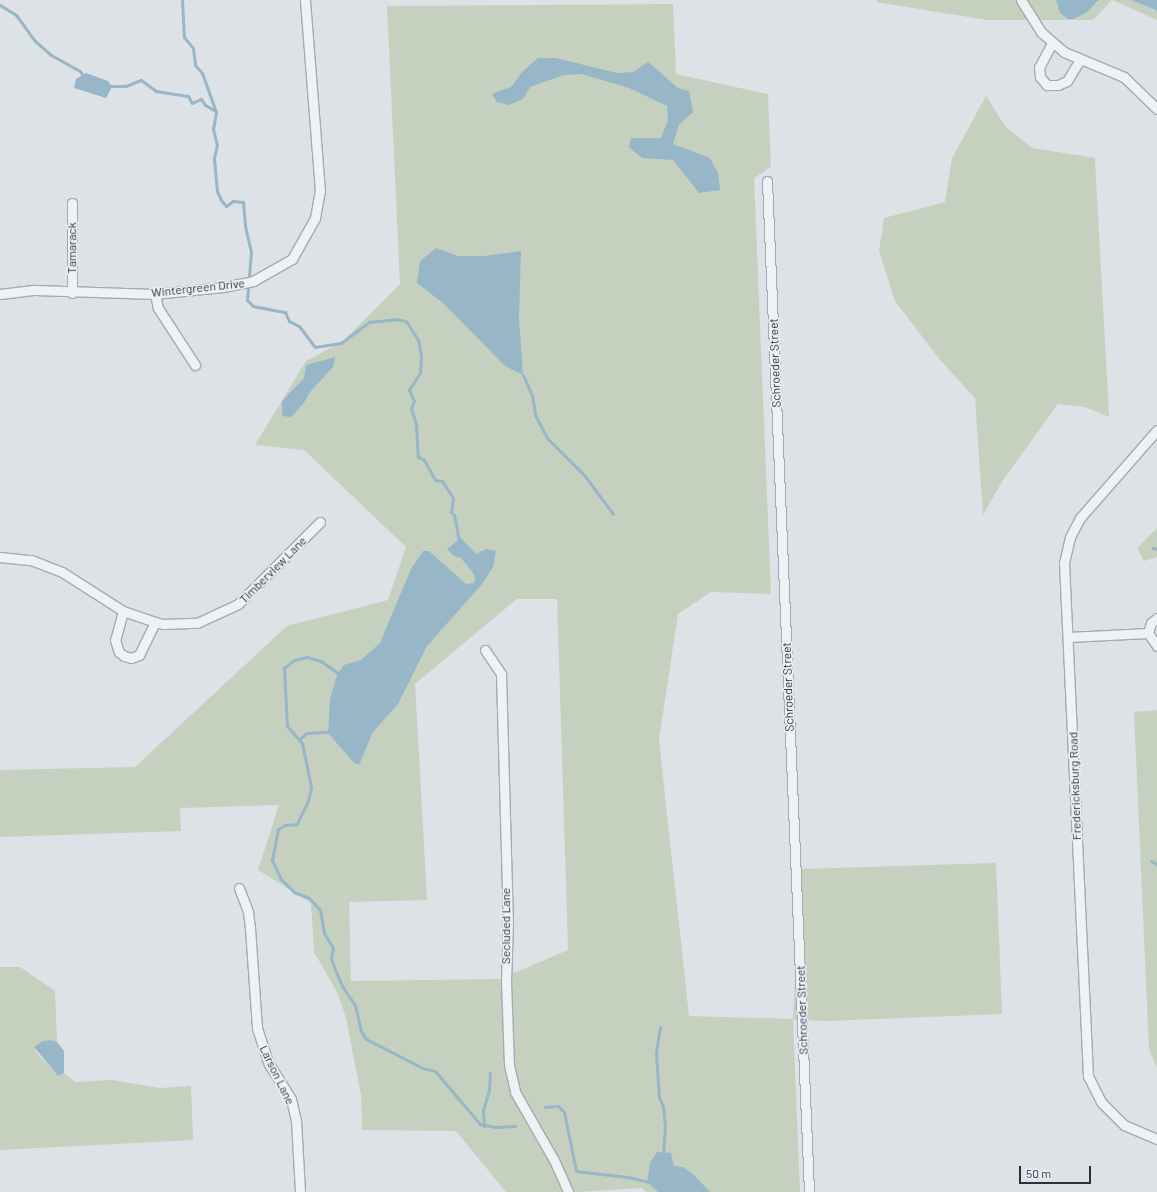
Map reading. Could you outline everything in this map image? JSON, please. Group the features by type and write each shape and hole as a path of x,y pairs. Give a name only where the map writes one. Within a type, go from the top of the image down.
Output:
{"street":[{"name":"Wintergreen Drive","path":"0,294 35,290 72,293 155,294 223,287 253,281 292,259 308,233 315,218 320,191 305,0"},
{"path":"1021,0 1041,32 1052,43 1064,52 1124,77 1157,109"},
{"path":"1052,43 1039,67 1040,77 1047,85 1058,85 1067,81 1080,59"},
{"name":"Schroeder Street","path":"767,181 809,1192"},
{"name":"Tamarack","path":"72,203 72,293"},
{"path":"155,294 158,308 195,365"},
{"name":"Fredericksburg Road","path":"1157,430 1080,518 1070,537 1064,563 1084,1020 1088,1076 1102,1103 1124,1125 1157,1139"},
{"name":"Timberview Lane","path":"0,557 31,560 62,572 123,611 155,622 163,624 197,623 238,604 320,522"},
{"path":"123,611 115,640 119,652 124,656 130,658 140,655 155,622"},
{"path":"1148,633 1151,623 1157,618"},
{"path":"1068,637 1148,633"},
{"path":"1148,633 1157,646"},
{"name":"Secluded Lane","path":"485,650 501,674 508,921 506,982 509,1065 515,1092 554,1160 568,1192"},
{"name":"Larson Lane","path":"238,888 248,912 257,1028 269,1064 291,1099 296,1120 300,1192"}],"green space":[{"path":"878,0 1056,0 1058,8 1096,4 1099,0 1112,0 1093,20 987,20 876,2"},
{"path":"1112,0 1131,0 1157,11 1157,20"},
{"path":"673,4 676,74 768,94 771,167 754,178 771,594 711,592 678,614 659,740 689,1016 793,1019 801,869 996,863 1002,1014 828,1021 793,1020 800,1192 646,1192 642,1188 579,1192 506,1192 456,1131 362,1130 361,1095 346,1018 337,992 314,952 311,903 258,870 279,805 180,808 181,831 0,837 0,770 135,767 287,626 388,600 406,547 304,450 255,445 306,361 343,341 400,284 387,6","holes":["517,599 557,599 568,950 500,979 351,981 349,902 427,900 415,684"]},
{"path":"986,96 1005,126 1032,148 1095,158 1109,417 1085,407 1058,404 1003,480 983,515 975,398 940,360 895,301 879,251 884,218 945,202 952,158"},
{"path":"1157,528 1157,557 1144,561 1137,548"},
{"path":"1157,710 1157,1068 1149,1049 1134,712"},
{"path":"0,967 20,967 55,991 57,1042 51,1040 35,1051 58,1076 64,1073 75,1082 112,1080 160,1088 191,1086 193,1140 0,1150"}],"water":[{"path":"1056,0 1099,0 1087,12 1074,19 1068,19 1060,13"},
{"path":"1131,0 1157,0 1157,11 1153,9"},
{"path":"538,58 556,58 617,73 633,72 648,62 678,88 689,91 693,112 679,125 673,144 710,158 718,173 720,190 699,193 673,160 642,158 629,147 631,138 661,138 668,120 667,106 629,88 581,74 564,75 530,87 523,99 509,105 497,102 492,94 511,87 523,71"},
{"path":"86,73 108,81 112,87 106,98 74,88 76,79"},
{"path":"436,248 458,256 484,256 521,251 519,318 523,375 505,366 443,303 417,283 420,261"},
{"path":"335,357 333,367 310,392 303,404 291,417 282,416 282,401 304,378 306,365"},
{"path":"461,538 476,554 486,549 496,551 493,567 482,584 427,646 398,704 373,732 359,765 354,763 328,733 330,699 337,675 344,665 361,660 380,643 411,569 423,551 429,551 466,584 474,583 475,577 471,570 461,558 454,556 447,549"},
{"path":"51,1040 57,1042 64,1051 64,1073 58,1076 34,1047 43,1041"},
{"path":"657,1152 671,1153 674,1166 683,1167 693,1174 710,1192 658,1192 647,1182 650,1163"}],"waterway":[{"path":"182,0 184,37 193,48 195,65 202,73 216,112 213,129 217,145 214,158 217,191 221,200 226,206 233,201 243,202 245,226 251,252 247,300 253,306 285,312 289,321 299,326 315,347 341,343 369,322 396,319 406,321 418,340 421,356 420,373 409,390 414,401 411,408 416,424 418,457 424,460 435,480 442,481 453,498 451,512 454,515 459,540"},
{"path":"0,5 16,15 35,41 51,55 80,71 84,77"},
{"path":"109,86 126,86 141,80 156,91 188,96 192,103 201,99 205,105 214,110"},
{"path":"523,375 532,395 535,415 547,438 585,476 613,514"},
{"path":"1153,548 1157,549"},
{"path":"338,673 321,661 307,657 294,660 284,668 287,726 302,743 311,787 308,801 297,824 285,825 278,829 272,860 281,879 294,892 309,898 320,910 324,933 333,948 331,958 334,967 342,986 355,1005 361,1031 366,1039 423,1068 435,1071 480,1124 495,1127 515,1126"},
{"path":"300,739 306,733 328,732"},
{"path":"1151,861 1157,864"},
{"path":"660,1027 656,1053 659,1097 663,1107 665,1126 663,1155"},
{"path":"484,1126 483,1110 489,1090 490,1073"},
{"path":"545,1107 558,1106 564,1112 576,1171 628,1177 650,1182"}]}
